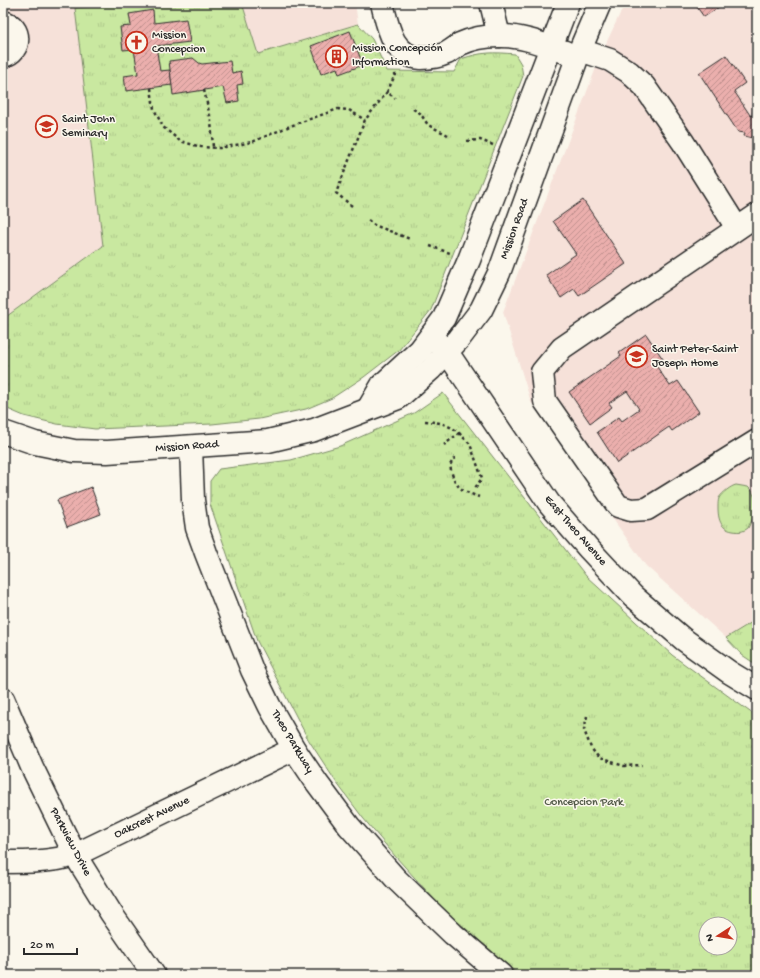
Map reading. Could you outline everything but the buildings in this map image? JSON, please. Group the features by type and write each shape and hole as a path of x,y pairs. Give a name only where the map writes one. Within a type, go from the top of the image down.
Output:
{"street":[{"path":"382,3 388,28 400,50 410,57 432,58 447,53 461,44 480,38 499,36 521,38 551,47 610,60 629,72 644,86 737,228"},
{"path":"491,3 499,36"},
{"path":"368,408 382,385 420,350 444,318 469,260 568,3"},
{"name":"Mission Road","path":"3,432 35,443 74,451 107,452 268,441 314,430 368,408 398,398 431,369 459,339 481,310 499,273 579,53 600,3"},
{"path":"3,22 11,25 15,29 18,34 18,40 14,50 10,54 3,56"},
{"path":"757,215 562,348 542,372 545,401 618,506 631,510 647,509 757,441"},
{"name":"East Theo Avenue","path":"431,336 447,352 549,503 589,549 633,596 683,639 729,672 757,689"},
{"name":"Theo Parkway","path":"191,447 193,500 197,528 252,670 270,707 294,749 349,826 396,880 453,934 501,975"},
{"name":"Parkview Drive","path":"3,699 26,753 75,855 111,914 154,975"},
{"name":"Oakcrest Avenue","path":"3,862 34,862 60,859 75,855 294,749"}],"path":[{"path":"352,206 336,193 365,120 387,92 395,75 397,75"},
{"path":"150,88 154,109 163,127 180,141 191,145 212,148 229,147 252,142 290,126 338,109 349,110 365,120"},
{"path":"204,90 212,121 212,148"},
{"path":"387,92 395,98"},
{"path":"413,109 420,113 428,125 448,134"},
{"path":"467,141 480,140 493,145"},
{"path":"368,220 374,226 410,239"},
{"path":"430,246 455,255"},
{"path":"425,421 441,422 452,427 470,444 482,478 476,488"},
{"path":"444,445 459,433"},
{"path":"455,457 450,465 452,475 458,486 466,493 479,497"},
{"path":"587,716 584,730 590,748 599,758 624,766 642,765"}],"shaded area":[{"name":"Saint John Seminary","path":"3,3 127,3 75,8 103,246 3,319"},
{"path":"242,3 355,3 358,24 258,54"},
{"name":"Saint Peter-Saint Joseph Home","path":"625,3 757,3 757,619 726,638 646,566 531,402 503,312 602,52"}],"green space":[{"name":"Mission Concepcion","path":"127,3 242,3 258,54 358,24 372,39 387,71 454,72 461,59 487,53 515,54 521,64 523,76 431,310 399,350 364,377 332,398 306,409 259,419 212,424 95,429 57,424 24,416 3,407 3,319 103,246 75,8"},
{"name":"Concepcion Park","path":"443,393 586,576 672,655 757,717 757,975 519,975 443,909 363,818 336,782 308,739 257,641 210,504 210,481 219,469 291,460 340,446 414,413"},
{"path":"736,485 748,487 752,491 755,498 756,509 748,528 739,532 725,528 719,519 718,511 719,498 727,490"},
{"path":"757,619 757,665 742,655 726,638"}],"place":[{"name":"Mission Concepcion","path":"136,43"},
{"name":"Mission Concepción Information","path":"337,56"},
{"name":"Saint John Seminary","path":"46,127"},
{"name":"Saint Peter-Saint Joseph Home","path":"637,357"}]}
